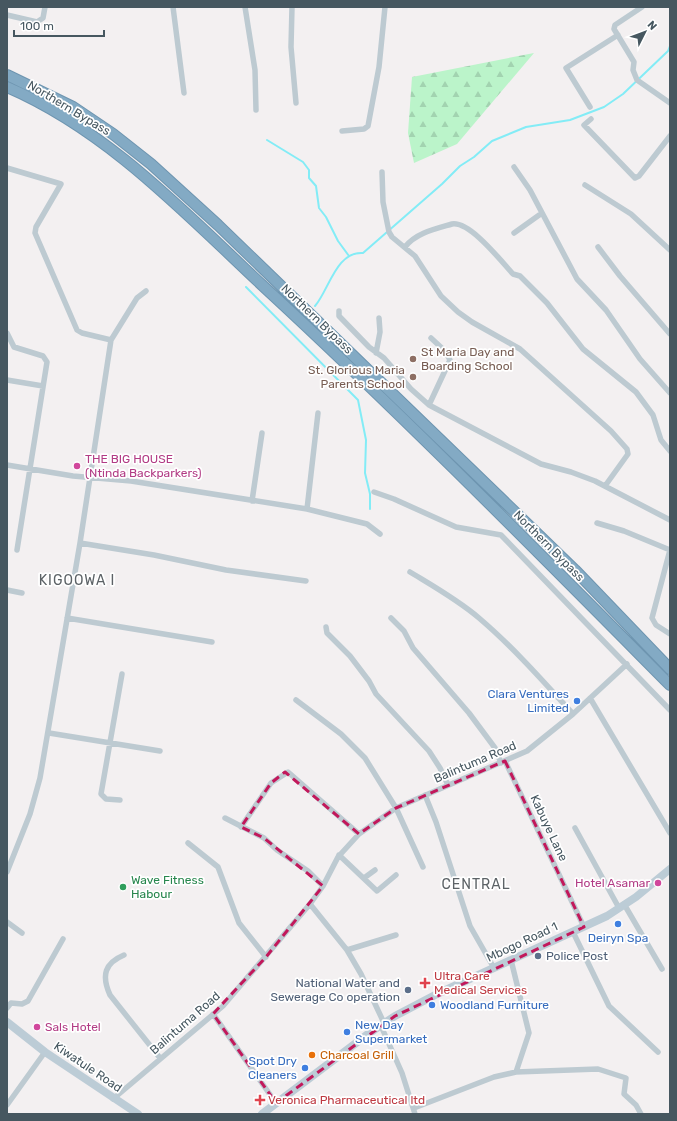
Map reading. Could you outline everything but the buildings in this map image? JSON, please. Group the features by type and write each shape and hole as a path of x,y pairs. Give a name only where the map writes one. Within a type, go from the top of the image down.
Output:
{"highway":[{"name":"Northern Bypass","path":"7,75 73,107 113,134 151,164 218,225 575,570 670,670"},
{"name":"Northern Bypass","path":"7,87 45,106 72,122 140,172 287,308 455,469 670,685"}],"main road":[{"name":"Mbogo Road 1","path":"262,1114 382,1024 437,994 584,927 622,906 670,869"},
{"name":"Kiwatule Road","path":"7,1022 45,1052 134,1113"}],"street":[{"path":"7,15 37,22 43,18 45,7"},
{"path":"173,7 184,93"},
{"path":"245,7 255,70 256,110"},
{"path":"292,7 292,47 296,103"},
{"path":"342,131 364,129 368,126 379,67 385,7"},
{"path":"642,7 615,25 614,29 634,62 633,70 637,80 670,103"},
{"path":"590,107 566,68 618,35"},
{"path":"591,119 584,125 635,178 639,176 670,136"},
{"path":"514,167 530,190 577,279 606,310 640,359 670,393"},
{"path":"7,168 61,184 36,227 35,233 77,330 82,333 111,340"},
{"path":"382,172 382,198 389,232 392,237 405,247 424,268 428,277 441,296 458,312 520,349 611,431 627,448 628,454 605,486"},
{"path":"585,185 631,214 670,250"},
{"path":"514,233 542,214"},
{"path":"405,247 412,240 425,232 455,223 471,231 513,274 520,276 547,303 583,349 636,392 653,415 661,440 670,451"},
{"path":"598,247 620,276 670,334"},
{"path":"7,872 30,814 48,733 66,618 80,543 111,340 137,298 146,291"},
{"path":"339,311 339,316 376,353 384,358 411,389 429,405 541,464 571,472 605,486 670,520"},
{"path":"376,353 380,332 379,318"},
{"path":"7,333 12,345 17,349 46,357 47,362 17,550"},
{"path":"429,405 450,360 445,351 431,338"},
{"path":"7,380 43,386"},
{"path":"307,509 318,413"},
{"path":"252,501 262,433"},
{"path":"7,466 89,478 109,478 131,481 307,509 367,524 380,534"},
{"path":"374,492 394,498 456,527 501,535 670,710"},
{"path":"597,523 624,531 670,550 652,618 656,625 670,634"},
{"path":"80,543 154,555 226,570 306,581"},
{"path":"410,572 445,593 478,617 506,642 573,714"},
{"path":"7,590 22,593"},
{"path":"66,618 212,642"},
{"name":"Kabuye Lane","path":"391,618 404,631 412,648 469,713 495,748 584,927"},
{"path":"326,627 327,634 350,656 369,681 376,694 429,751 440,768 448,785"},
{"name":"Balintuma Road","path":"113,1099 223,1006 310,904 323,886 339,855 359,834 396,808 527,751 573,714 627,664"},
{"path":"120,800 106,799 101,794 122,674"},
{"path":"590,698 670,833"},
{"path":"296,700 341,734 365,758 396,808 422,867"},
{"path":"48,733 160,751"},
{"path":"241,827 271,784 288,772 359,834"},
{"path":"425,795 436,822 470,926 494,968"},
{"path":"225,818 264,838 278,850 308,871 323,886"},
{"path":"575,828 662,969"},
{"path":"188,843 218,867 240,923 266,957"},
{"path":"339,855 376,891 396,875"},
{"path":"364,878 375,870"},
{"path":"310,904 347,950 361,974 402,1073 414,1111 494,1078 516,1072 598,1069 626,1078 624,1094 636,1105 641,1114"},
{"path":"7,922 22,933"},
{"path":"573,932 609,1006 658,1052"},
{"path":"347,950 396,935"},
{"path":"7,1008 11,1003 22,1004 28,1001 63,939"},
{"path":"124,955 112,960 105,973 105,984 110,995 160,1058"},
{"path":"511,960 529,1033 516,1072"},
{"path":"213,1014 276,1103"},
{"path":"7,1105 45,1052"}],"highlighted area":[{"path":"505,761 584,927 395,1016 276,1103 213,1014 266,957 323,886 264,838 241,827 271,783 285,772 359,834 396,808"}],"green space":[{"path":"534,53 457,144 414,163 408,133 412,77"}],"waterway":[{"path":"315,306 334,273 346,258 354,254 363,253 442,184 460,166 474,157 492,141 526,127 570,120 604,107 623,94 668,51 670,46"},
{"path":"267,140 303,162 309,170 309,178 316,186 319,208 326,217 338,241 349,256"},
{"path":"246,287 358,400 366,440 365,473 370,494 370,509"}],"place":[{"name":"St Maria Day and Boarding School","path":"413,359"},
{"name":"St. Glorious Maria Parents School","path":"413,377"},
{"name":"THE BIG HOUSE (Ntinda Backparkers)","path":"77,466"},
{"name":"Clara Ventures Limited","path":"577,701"},
{"name":"Hotel Asamar","path":"658,883"},
{"name":"Wave Fitness Habour","path":"123,887"},
{"name":"Deiryn Spa","path":"618,924"},
{"name":"Police Post","path":"538,956"},
{"name":"Ultra Care Medical Services","path":"425,983"},
{"name":"National Water and Sewerage Co operation","path":"408,990"},
{"name":"Woodland Furniture","path":"432,1005"},
{"name":"Sals Hotel","path":"37,1027"},
{"name":"New Day Supermarket","path":"347,1032"},
{"name":"Charcoal Grill","path":"312,1055"},
{"name":"Spot Dry Cleaners","path":"305,1068"},
{"name":"Veronica Pharmaceutical ltd","path":"260,1100"}],"district":[{"name":"KIGOOWA I","path":"77,580"},
{"name":"CENTRAL","path":"476,884"}]}
